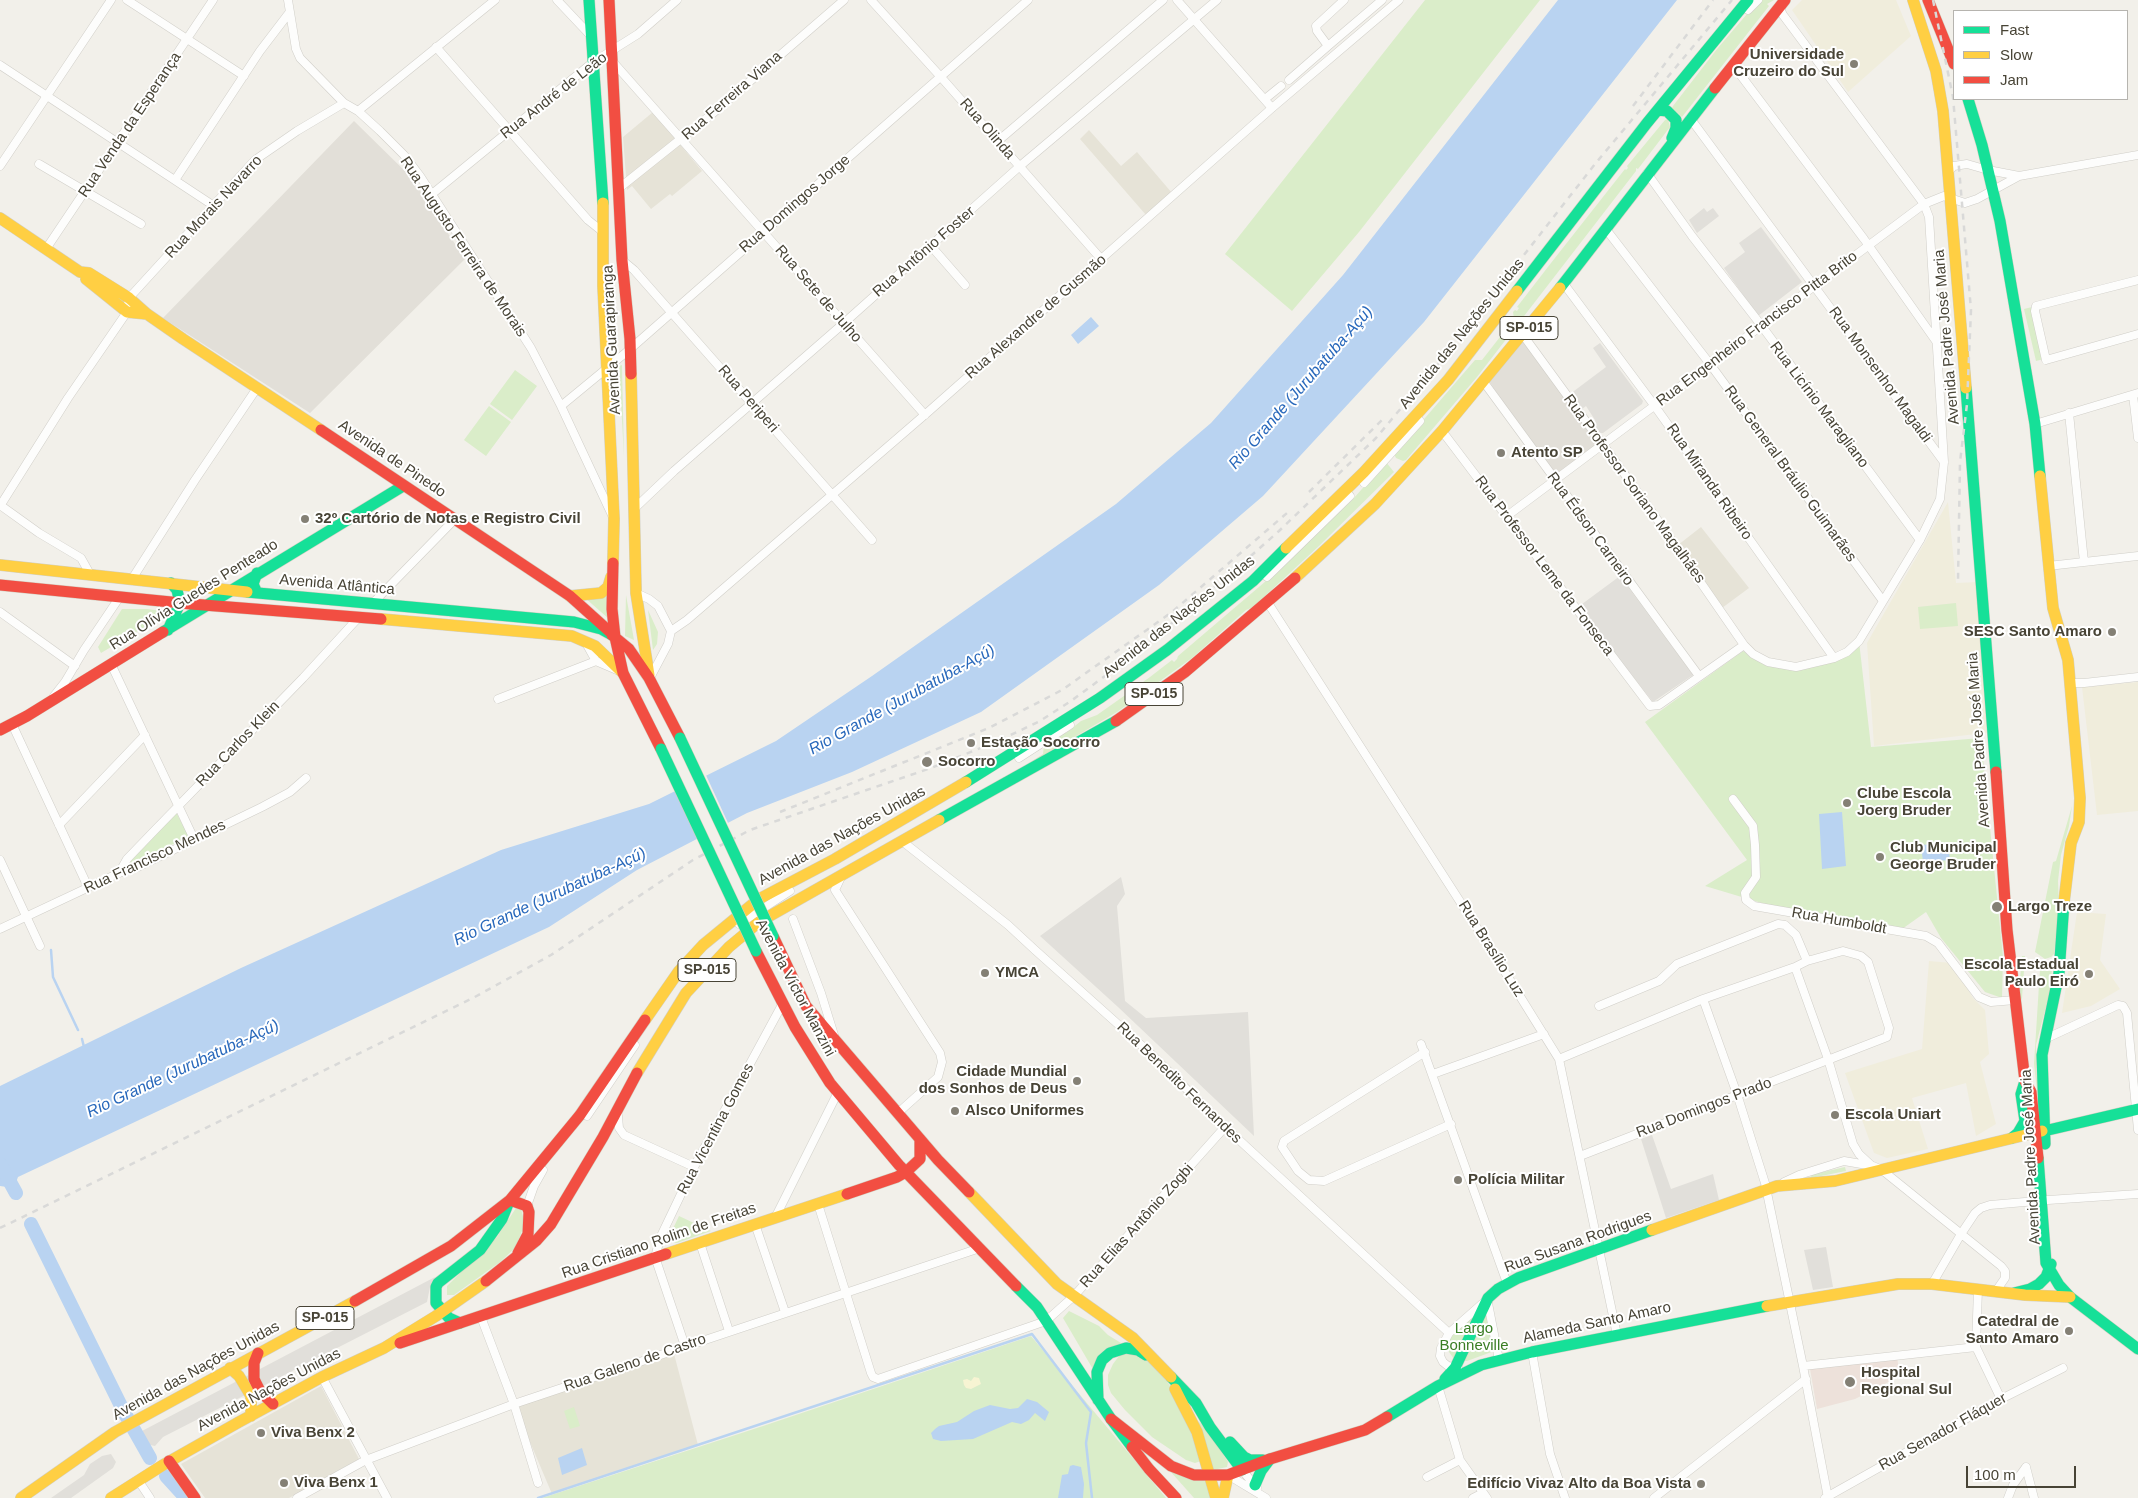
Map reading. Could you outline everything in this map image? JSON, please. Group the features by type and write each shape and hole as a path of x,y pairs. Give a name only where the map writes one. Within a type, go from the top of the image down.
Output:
{"main road":[{"name":"Avenida Guarapiranga","path":"589,0 592,63 602,173 607,367 614,519 612,573 615,637 623,673"},
{"name":"Avenida Guarapiranga","path":"609,0 622,260 629,350 636,593 649,679"},
{"name":"Avenida das Nações Unidas","path":"21,1498 132,1422 333,1314 451,1246 510,1200 580,1115 679,971 703,945 731,921 759,899 835,859 968,781 1100,698 1167,650 1253,581 1364,472 1448,380 1748,0"},
{"name":"Avenida Padre José Maria","path":"1914,0 1936,71 1943,111 1984,600 2007,930 2025,1082 2031,1092 2040,1131"},
{"path":"1928,0 1953,62"},
{"name":"SP-015","path":"384,1348 442,1312 513,1260 536,1241 551,1224 617,1110 640,1066 686,993 729,946 759,922 1077,744 1128,713 1185,672 1268,603 1375,504 1442,431 1564,284 1671,142 1782,3"},
{"path":"1936,71 1944,62 1953,64"},
{"name":"Avenida Padre José Maria","path":"1968,100 1993,190 2035,424 2048,566 2054,608 2068,660 2080,810 2069,855 2061,956 2055,997 2042,1055 2040,1131 2044,1200 2051,1262 2050,1269"},
{"path":"1662,110 1672,114 1676,120 1676,128 1671,142"},
{"name":"Avenida de Pinedo","path":"2,223 80,272 85,279 127,312 147,314"},
{"name":"Avenida de Pinedo","path":"80,272 89,273 129,298 147,314 570,596 615,637"},
{"name":"Rua Olívia Guedes Penteado","path":"0,730 403,486"},
{"name":"Avenida Atlântica","path":"0,565 258,593 574,622 601,629 615,637 629,649 649,679"},
{"path":"257,573 254,584 258,593"},
{"path":"570,596 601,593 608,587 612,573"},
{"path":"168,630 180,603 177,590 171,583"},
{"name":"Avenida Atlântica","path":"1,587 517,630 583,640 595,646 623,673"},
{"name":"Avenida Víctor Manzini","path":"623,673 756,951 810,1051 838,1092 906,1172 1037,1307 1111,1419"},
{"name":"Avenida Víctor Manzini","path":"649,679 680,738 806,1006 899,1112 920,1139 1022,1249 1058,1284 1133,1338 1154,1359 1196,1404 1210,1427 1242,1470"},
{"path":"2010,1140 2018,1133 2025,1121 2021,1094 2025,1082"},
{"path":"1877,1168 2010,1140 2040,1131 2137,1109"},
{"name":"Rua Cristiano Rolim de Freitas","path":"384,1348 897,1178 920,1159 920,1139"},
{"name":"Rua Susana Rodrigues","path":"1438,1386 1455,1368 1488,1298 1507,1283 1772,1188 1835,1181 1877,1168"},
{"path":"460,1323 453,1321 442,1312 434,1298 438,1283 480,1250 502,1220 510,1200 527,1206 530,1212 528,1234 513,1260"},
{"path":"2014,1293 2035,1287 2044,1280 2050,1269 2070,1297 2138,1349"},
{"name":"Alameda Santo Amaro","path":"1111,1419 1171,1466 1194,1475 1228,1475 1270,1459 1364,1430 1438,1386 1481,1365 1532,1352 1790,1302 1898,1284 1932,1284 2025,1295 2070,1297"},
{"name":"Avenida Nações Unidas","path":"166,1463 322,1377 384,1348"},
{"path":"1098,1400 1097,1372 1102,1360 1110,1353 1126,1348 1138,1350 1154,1359 1177,1392 1197,1432 1216,1498"},
{"path":"258,1353 254,1363 254,1380 260,1391 273,1404"},
{"path":"230,1368 239,1376 251,1396 252,1416"},
{"path":"1196,1404 1244,1457 1256,1461 1270,1459"},
{"path":"1111,1419 1149,1469 1176,1498"},
{"path":"1255,1485 1261,1471 1270,1459"},
{"path":"166,1463 195,1498"},
{"name":"SP-015","path":"111,1498 166,1463"},
{"path":"1223,1498 1228,1475"}],"street":[{"path":"0,166 110,0"},
{"path":"127,0 244,76"},
{"name":"Rua Venda da Esperança","path":"46,250 213,0"},
{"name":"Rua Augusto Ferreira de Morais","path":"288,0 296,49 300,58 344,103 358,111 404,155 432,194 531,348 561,406 614,519"},
{"path":"358,111 496,0"},
{"path":"557,0 590,34"},
{"name":"Rua André de Leão","path":"432,194 592,63 611,56 677,0"},
{"name":"Rua Ferreira Viana","path":"618,189 682,139 844,0"},
{"name":"Rua Olinda","path":"871,0 1102,260"},
{"name":"Rua Domingos Jorge","path":"561,406 629,350 1028,0"},
{"path":"998,141 1163,0"},
{"path":"1176,0 1272,108"},
{"name":"Rua Antônio Foster","path":"635,508 674,471 844,324 1020,166 1217,0"},
{"path":"1328,46 1317,31 1316,26 1344,0"},
{"path":"1289,80 1382,0"},
{"name":"Rua Alexandre de Gusmão","path":"671,631 687,620 925,415 1272,108 1400,0"},
{"path":"527,1206 538,1177 601,1097 669,995 703,952 723,935 773,901 1052,738 1155,667 1241,600 1320,526 1379,468 1453,384 1652,127 1662,110 1758,0"},
{"path":"1782,3 1783,15 1924,204"},
{"path":"175,180 278,24 289,13"},
{"path":"436,47 588,220 603,232"},
{"name":"Rua Sete de Julho","path":"611,56 925,415"},
{"path":"0,65 214,206"},
{"path":"1732,65 1938,344"},
{"path":"1265,99 1281,86"},
{"name":"Rua Morais Navarro","path":"129,298 255,160 297,131 344,103"},
{"name":"Rua Monsenhor Magaldi","path":"1690,118 1944,462"},
{"name":"Rua Engenheiro Francisco Pitta Brito","path":"1507,516 1924,204 1940,197 1950,197 1965,203 1976,200 2019,176 2138,155"},
{"path":"39,164 141,224"},
{"name":"Rua Engenheiro Francisco Pitta Brito","path":"1948,172 1954,166 1966,164 2019,176"},
{"name":"Rua Licínio Maragliano","path":"1647,173 1920,540"},
{"name":"Rua Professor Soriano Magalhães","path":"1523,334 1650,508 1744,645 1753,654 1768,662 1796,668 1834,658 1847,652 1859,641 1920,540 1940,499 1944,462 1938,344 1929,217 1924,204"},
{"name":"Rua General Bráulio Guimarães","path":"1606,228 1710,364 1883,601"},
{"path":"931,246 965,285"},
{"name":"Rua Periperi","path":"622,260 634,270 872,540"},
{"path":"2138,280 2036,306 2034,310 2044,357 2049,360 2138,334"},
{"name":"Rua Miranda Ribeiro","path":"1564,284 1654,405 1834,658"},
{"path":"90,574 82,558 0,506 68,398 127,312 129,298"},
{"name":"Rua Édson Carneiro","path":"1483,381 1699,676"},
{"path":"132,579 257,388"},
{"path":"2035,424 2136,394 2138,438"},
{"path":"2069,413 2084,562"},
{"name":"Rua Professor Leme da Fonseca","path":"1442,431 1646,703 1650,706 1659,705 1699,676"},
{"path":"372,604 455,519"},
{"path":"2048,566 2138,556"},
{"path":"636,593 649,598 658,606 671,631 668,644 649,679"},
{"path":"47,703 65,682 119,598"},
{"name":"Rua Brasílio Luz","path":"1268,603 1544,1034 1558,1059 1617,1335"},
{"path":"0,612 75,666"},
{"name":"Rua Carlos Klein","path":"119,873 127,859 359,617"},
{"path":"583,640 596,661 623,673"},
{"path":"1699,676 1744,645"},
{"path":"498,699 596,661"},
{"path":"111,664 194,840"},
{"path":"2070,683 2084,684 2138,677"},
{"path":"12,724 88,887"},
{"path":"59,825 145,735"},
{"name":"Rua Francisco Mendes","path":"0,929 119,873 138,867 284,796 306,778"},
{"name":"Rua Humboldt","path":"1733,799 1753,826 1756,877 1745,892 1746,900 1754,906 1926,936 1938,943 1979,997 1991,1002 2015,1000"},
{"name":"Rua Benedito Fernandes","path":"902,841 1008,925 1149,1052 1225,1127 1449,1333"},
{"path":"0,860 40,946"},
{"path":"842,874 836,890 940,1053 942,1062 938,1077 899,1112"},
{"name":"Avenida Víctor Manzini","path":"793,919 821,992 836,1041"},
{"path":"1558,1059 1703,999 1795,967 1807,961 1796,935 1785,925 1778,924 1677,964 1659,981 1598,1006"},
{"name":"Rua Domingos Prado","path":"1580,1156 1828,1059 1887,1038 1889,1028 1868,962 1861,956 1843,951 1807,961"},
{"path":"1795,967 1828,1059 1853,1144 1859,1154 2005,1271 2004,1282 1996,1291"},
{"name":"Avenida Víctor Manzini","path":"806,1006 817,1001 821,992"},
{"path":"1703,999 1772,1188 1790,1302 1827,1497"},
{"name":"Rua Vicentina Gomes","path":"654,1257 661,1236 694,1167 783,1003"},
{"path":"2045,1038 2118,1005 2124,1006 2127,1013 2138,1130"},
{"path":"1433,1074 1544,1034"},
{"path":"1421,1044 1507,1283"},
{"path":"1425,1052 1284,1141 1282,1147 1298,1171 1309,1180 1317,1182 1324,1181 1451,1124"},
{"path":"775,1218 838,1092"},
{"path":"617,1110 619,1128 624,1135 694,1167"},
{"name":"Rua Elias Antônio Zogbi","path":"1046,1321 1074,1296 1225,1127"},
{"name":"Rua Susana Rodrigues","path":"1772,1188 1799,1174 1844,1161 1877,1168"},
{"path":"1932,1284 1961,1234 1975,1213 1981,1208 1990,1205 2044,1200 2138,1194"},
{"path":"818,1204 873,1377 878,1379 1046,1321"},
{"path":"756,1224 785,1312"},
{"path":"700,1243 729,1331"},
{"name":"Rua Galeno de Castro","path":"297,1498 366,1460 514,1404 980,1248"},
{"path":"654,1257 685,1346"},
{"path":"1978,1289 1976,1347 2001,1399"},
{"path":"1481,1365 1455,1368 1448,1366 1440,1356 1441,1348 1449,1333 1488,1298"},
{"path":"1488,1298 1488,1309 1499,1360"},
{"path":"481,1317 514,1404 538,1483"},
{"path":"1803,1366 1976,1347"},
{"path":"1532,1352 1550,1454 1566,1498"},
{"name":"Rua Senador Fláquer","path":"1827,1497 2001,1399 2063,1368"},
{"path":"322,1377 387,1498"},
{"path":"1654,1498 1806,1379"},
{"path":"1438,1386 1460,1460 1485,1496 1473,1498"},
{"path":"1427,1477 1460,1460"},
{"path":"2008,1498 2013,1484 2026,1467 2034,1498"},
{"path":"1242,1470 1264,1496"},
{"path":"1228,1475 1264,1496"},
{"path":"141,1478 150,1498"}],"shaded area":[{"name":"Universidade Cruzeiro do Sul","path":"1802,0 1896,0 1911,36 1848,92 1792,10"},
{"path":"653,112 702,171 672,196 670,194 651,209 632,186 627,190 623,137"},
{"path":"354,121 410,176 465,259 310,413 163,318"},
{"path":"1089,130 1121,166 1137,152 1172,193 1146,215 1080,139"},
{"path":"1704,208 1707,212 1713,208 1719,216 1697,233 1689,220"},
{"path":"1761,227 1802,282 1758,316 1724,268 1745,252 1739,243"},
{"path":"1523,335 1602,444 1555,481 1487,378"},
{"path":"1600,343 1643,401 1642,404 1603,433 1600,433 1591,423 1595,420 1586,406 1581,410 1570,394 1606,367 1593,348"},
{"path":"1948,502 1956,583 1978,582 1993,732 1874,746 1867,643"},
{"path":"1701,527 1749,588 1722,608 1678,545"},
{"path":"1620,576 1693,675 1653,702 1578,607"},
{"path":"2138,682 2138,811 2097,815 2082,687"},
{"path":"1121,877 1125,894 1117,906 1125,1001 1146,1018 1248,1012 1254,1136 1040,936"},
{"name":"Escola Estadual Paulo Eiró","path":"2077,912 2106,914 2100,960 2120,989 2091,1006 2062,1013"},
{"path":"1929,961 1952,963 1973,998 1985,1010 1989,1054 1980,1062 1996,1124 1976,1136 1966,1083 1912,1098 1928,1149 1887,1158 1874,1153 1845,1073 1922,1049"},
{"path":"1652,1135 1671,1189 1713,1174 1719,1200 1666,1218 1641,1139"},
{"path":"1826,1247 1833,1287 1813,1290 1804,1250"},
{"path":"435,1277 430,1287 427,1302 163,1437 155,1446 150,1445 142,1431"},
{"path":"673,1350 698,1445 552,1494 514,1404"},
{"name":"Hospital Regional Sul","path":"1897,1357 1900,1376 1855,1399 1817,1409 1810,1369"},
{"path":"321,1386 359,1459 289,1498 205,1498 181,1464"},
{"path":"111,1454 116,1462 113,1468 71,1498 51,1498 84,1475 90,1464 102,1456"}],"green space":[{"path":"1425,0 1540,0 1359,232 1292,311 1225,254"},
{"path":"1759,0 1774,0 1767,4 1769,6 1682,117 1672,108 1673,106 1717,49"},
{"path":"1668,119 1670,127 1638,169 1636,168 1636,171 1477,377 1406,460 1403,461 1396,458 1394,454 1475,360 1482,360 1514,319 1513,312 1517,311 1519,308 1517,307 1625,169 1628,168 1627,166 1665,120"},
{"path":"2032,307 2044,359 2036,361 2024,309"},
{"path":"622,365 624,457 619,366"},
{"path":"515,370 537,386 512,420 490,404"},
{"path":"489,406 511,422 486,456 464,440"},
{"path":"1386,462 1394,472 1319,546 1253,607 1246,610 1192,658 1117,712 1015,772 1043,754 1044,745 1059,738 1058,736 1066,733 1081,721 1097,715 1131,691 1132,693 1137,689 1136,687 1172,660 1174,662 1178,656 1273,575 1353,499"},
{"path":"609,587 609,619 584,597"},
{"path":"626,595 634,640 625,636"},
{"path":"1956,603 1958,626 1920,629 1918,607"},
{"path":"122,609 147,609 170,612 101,653 98,647"},
{"path":"648,610 658,632 657,644 653,650"},
{"name":"Clube Escola Joerg Bruder","path":"1859,641 1871,747 1981,738 2003,957 2002,998 1985,992 1941,938 1926,912 1895,934 1795,913 1705,886 1747,860 1645,722 1743,651 1768,662 1796,667 1819,663"},
{"path":"2072,806 2061,855 2058,881 2059,908 2054,954 2045,959 2035,952 2053,862 2056,861"},
{"path":"176,812 189,837 128,864"},
{"path":"2022,956 2025,956 2022,998 2018,1005"},
{"path":"2040,969 2052,969 2050,991 2036,1045 2040,1118 2034,1064"},
{"path":"1845,1167 1846,1171 1811,1178 1810,1175"},
{"path":"516,1208 521,1209 525,1224 515,1248 500,1262 454,1295 447,1295 447,1286 497,1237"},
{"path":"679,1216 711,1231 677,1243 671,1242 669,1237"},
{"name":"Largo Bonneville","path":"1485,1303 1497,1350 1467,1361 1454,1359 1449,1352 1448,1343 1451,1332"},
{"path":"1069,1311 1099,1326 1108,1335 1121,1343 1094,1371 1063,1318"},
{"path":"1031,1336 1166,1498 542,1498 763,1426"},
{"path":"1128,1353 1151,1362 1160,1371 1174,1392 1192,1430 1201,1461 1195,1463 1186,1460 1152,1437 1111,1393 1108,1385 1108,1375 1119,1356"},
{"path":"574,1407 580,1426 570,1429 564,1411"},
{"path":"1198,1421 1207,1429 1228,1462 1227,1467 1213,1470"},
{"path":"1162,1462 1205,1479 1211,1498 1194,1498"}],"sand":[{"path":"974,1377 979,1378 981,1384 971,1389 966,1388 963,1380 971,1381"}],"water":[{"name":"Rio Grande (Jurubatuba-Açú)","path":"1558,0 1677,0 1424,322 1263,496 1159,585 981,712 852,772 747,813 637,870 549,927 18,1177 14,1188 0,1186 0,1086 241,968 501,850 649,804 776,741 872,676 1116,504 1211,423 1343,275"},
{"path":"1091,317 1099,326 1078,344 1071,335"},
{"path":"1842,812 1846,866 1822,869 1819,814"},
{"path":"1948,843 1950,860 1923,862 1921,845"},
{"path":"1027,1399 1037,1402 1049,1412 1045,1421 1035,1413 1029,1420 1021,1424 1012,1422 973,1439 941,1441 933,1439 931,1433 939,1426 957,1422 974,1411 990,1405 1010,1409 1018,1408"},
{"path":"582,1448 587,1465 562,1475 558,1458"},
{"path":"1070,1466 1081,1467 1084,1484 1083,1498 1058,1498 1062,1475 1068,1474"}],"pier":[{"path":"705,773 729,825 700,840 675,788"}],"waterway":[{"path":"51,950 53,977 78,1030"},
{"path":"82,1039 84,1047"},
{"path":"0,1164 16,1193"},
{"path":"31,1224 124,1412 150,1458"},
{"path":"538,1498 1032,1334 1091,1412 1086,1443 1092,1498"},
{"path":"166,1476 186,1498"}],"railway":[{"path":"1633,106 1713,0"},
{"path":"0,1228 473,998 551,955 693,860 750,830 931,768 998,741 1040,721 1071,701 1139,651 1244,562 1376,438 1449,351 1595,164 1732,0"},
{"path":"1933,0 1953,97"},
{"path":"1953,100 1971,310 1967,404 1960,462 1958,581"},
{"path":"1309,492 1382,420"},
{"path":"780,812 989,728 1062,690 1172,612 1287,513"}],"traffic: fast":[{"path":"589,0 603,203"},
{"path":"1517,291 1647,123 1748,0"},
{"path":"1560,288 1715,88"},
{"path":"1968,100 1982,145 2000,221 2035,424 2040,476"},
{"path":"1658,110 1667,111 1676,120 1676,128 1672,138"},
{"path":"1966,388 1996,772"},
{"path":"163,632 403,486"},
{"path":"966,782 1100,698 1167,650 1253,581 1286,548"},
{"path":"257,573 253,584 257,593"},
{"path":"168,630 180,603 177,590 171,583"},
{"path":"247,592 574,622 601,629 612,635"},
{"path":"939,820 1116,721"},
{"path":"680,738 773,936"},
{"path":"661,749 756,951"},
{"path":"2045,1144 2042,1055 2059,973 2064,902"},
{"path":"2012,1138 2018,1133 2025,1121 2021,1094 2025,1081"},
{"path":"2044,1131 2138,1109"},
{"path":"2038,1158 2046,1263 2059,1285 2070,1297 2138,1349"},
{"path":"460,1323 449,1318 436,1303 436,1287 438,1283 480,1250 502,1219 508,1204"},
{"path":"1445,1379 1455,1368 1488,1298 1498,1289 1518,1278 1652,1230"},
{"path":"2014,1293 2030,1289 2039,1284 2046,1277 2051,1264"},
{"path":"1016,1286 1037,1307 1111,1419 1132,1447"},
{"path":"1387,1417 1438,1386 1481,1365 1532,1352 1767,1306"},
{"path":"1098,1400 1097,1372 1102,1360 1110,1353 1126,1348 1138,1350 1146,1355"},
{"path":"1171,1377 1196,1403 1210,1427 1242,1470"},
{"path":"1230,1442 1244,1457 1250,1460 1263,1460"},
{"path":"1255,1485 1261,1471 1270,1459"}],"traffic: slow":[{"path":"1913,0 1936,71 1943,111 1966,388"},
{"path":"603,203 603,286 614,519 613,563"},
{"path":"0,218 80,272 89,273 129,298 147,314 183,339 321,430"},
{"path":"86,279 127,312 147,314"},
{"path":"1295,578 1375,504 1442,431 1560,288"},
{"path":"1286,548 1364,472 1448,380 1517,291"},
{"path":"631,374 636,593 649,675"},
{"path":"2040,476 2053,608 2068,660 2080,798 2079,822 2071,843 2064,902"},
{"path":"0,565 247,592"},
{"path":"570,596 601,593 608,587 611,577"},
{"path":"381,619 572,636 595,646 623,673"},
{"path":"645,1020 679,971 703,945 759,899 835,859 966,782"},
{"path":"637,1073 686,993 729,947 759,922 939,820"},
{"path":"1652,1230 1777,1186 1835,1181 2042,1131"},
{"path":"969,1192 1057,1284 1133,1338 1171,1377"},
{"path":"666,1254 847,1194"},
{"path":"111,1498 163,1465 239,1422 322,1377 384,1348 436,1316 486,1281"},
{"path":"1767,1306 1898,1284 1932,1284 2025,1295 2070,1297"},
{"path":"21,1498 115,1432 355,1301"},
{"path":"230,1368 239,1376 251,1396 251,1416"},
{"path":"1175,1389 1197,1432 1216,1498"},
{"path":"1223,1498 1228,1475"}],"traffic: jam":[{"path":"609,0 622,260 630,339 631,374"},
{"path":"1715,88 1785,0"},
{"path":"1928,0 1953,62"},
{"path":"321,430 570,596 610,632"},
{"path":"613,563 612,609 615,637 623,673 661,749"},
{"path":"1116,721 1185,672 1295,578"},
{"path":"0,585 191,604 381,619"},
{"path":"0,730 27,716 163,632"},
{"path":"612,635 629,649 649,678 680,738"},
{"path":"1996,772 2007,930 2025,1081 2031,1092 2038,1158"},
{"path":"773,936 806,1006 938,1160 969,1192"},
{"path":"756,951 795,1027 830,1083 899,1165 1016,1286"},
{"path":"355,1301 451,1246 510,1200 580,1115 645,1020"},
{"path":"486,1281 536,1241 551,1224 603,1137 637,1073"},
{"path":"847,1194 897,1177 906,1172 920,1159 920,1139"},
{"path":"510,1200 527,1206 529,1212 528,1234 518,1253"},
{"path":"400,1343 666,1254"},
{"path":"258,1353 254,1363 254,1379 260,1391 273,1404"},
{"path":"1111,1419 1171,1466 1194,1475 1228,1475 1270,1459 1365,1430 1387,1417"},
{"path":"1132,1447 1176,1498"},
{"path":"169,1461 195,1498"}],"place":[{"name":"Universidade Cruzeiro do Sul","path":"1854,64"},
{"name":"Atento SP","path":"1501,453"},
{"name":"32º Cartório de Notas e Registro Civil","path":"305,519"},
{"name":"SESC Santo Amaro","path":"2112,632"},
{"name":"Estação Socorro","path":"971,743"},
{"name":"Socorro","path":"927,762"},
{"name":"Clube Escola Joerg Bruder","path":"1847,803"},
{"name":"Club Municipal George Bruder","path":"1880,857"},
{"name":"Largo Treze","path":"1997,907"},
{"name":"YMCA","path":"985,973"},
{"name":"Escola Estadual Paulo Eiró","path":"2089,974"},
{"name":"Cidade Mundial dos Sonhos de Deus","path":"1077,1081"},
{"name":"Alsco Uniformes","path":"955,1111"},
{"name":"Escola Uniart","path":"1835,1115"},
{"name":"Polícia Militar","path":"1458,1180"},
{"name":"Catedral de Santo Amaro","path":"2069,1331"},
{"name":"Hospital Regional Sul","path":"1850,1382"},
{"name":"Viva Benx 2","path":"261,1433"},
{"name":"Viva Benx 1","path":"284,1483"},
{"name":"Edifício Vivaz Alto da Boa Vista","path":"1701,1484"}]}
